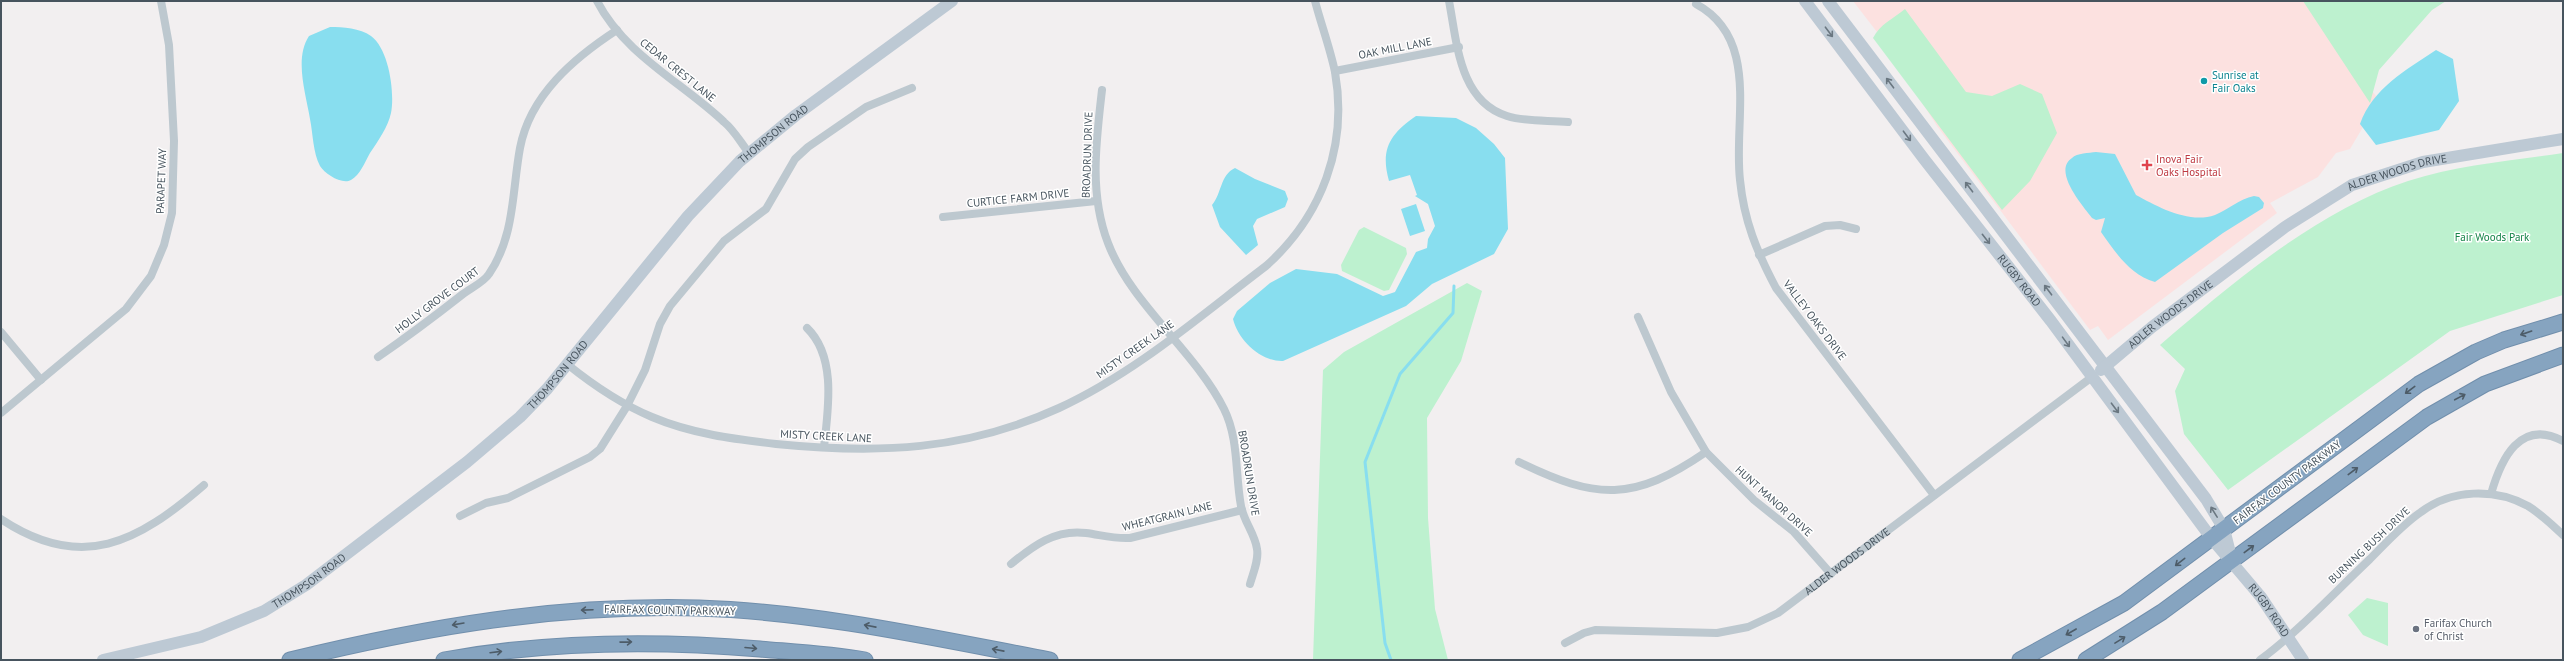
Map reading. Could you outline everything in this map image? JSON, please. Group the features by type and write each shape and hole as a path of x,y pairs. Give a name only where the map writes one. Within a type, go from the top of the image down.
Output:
{"highway":[{"name":"FAIRFAX COUNTY PARKWAY","path":"2020,660 2124,603 2419,384 2483,349 2563,322"},
{"path":"2086,660 2162,612 2427,416 2485,384 2563,355"},
{"name":"FAIRFAX COUNTY PARKWAY","path":"290,660 403,634 470,622 579,610 699,608 815,618 1050,660"},
{"path":"444,660 551,646 659,642 796,652 865,660"}],"street":[{"name":"PARAPET WAY","path":"1,413 126,309 151,276 164,245 172,213 174,141 169,45 161,1"},
{"name":"CEDAR CREST LANE","path":"597,1 617,30 632,46 726,123 749,153"},
{"name":"THOMPSON ROAD","path":"103,660 200,637 237,623 281,601 306,585 498,437 547,389 688,216 749,153 796,114 952,1"},
{"name":"MISTY CREEK LANE","path":"567,364 590,382 627,406 678,427 708,435 824,448 910,448 967,439 1005,429 1060,408 1100,387 1172,337 1266,266 1280,253 1305,223 1322,191 1334,155 1338,120 1334,71 1315,1"},
{"path":"1449,1 1468,82 1478,97 1491,108 1514,118 1568,122"},
{"name":"RUGBY ROAD","path":"1805,1 2092,377 2212,539 2261,597 2287,639 2303,660"},
{"name":"RUGBY ROAD","path":"1828,1 2206,499 2224,529 2232,561"},
{"name":"VALLEY OAKS DRIVE","path":"1696,4 1711,12 1723,27 1731,42 1739,72 1739,178 1747,224 1759,255 1776,288 1934,495"},
{"name":"HOLLY GROVE COURT","path":"378,357 489,274 504,242 515,200 520,148 533,109 563,71 589,48 617,30"},
{"name":"OAK MILL LANE","path":"1334,71 1459,48"},
{"path":"460,516 486,503 508,498 590,457 600,449 627,406 645,370 660,324 670,306 724,241 766,209 798,156 866,107 912,88"},
{"name":"BROADRUN DRIVE","path":"1102,90 1097,137 1096,201 1107,242 1119,265 1217,396 1230,423 1242,510 1258,550 1250,584"},
{"name":"ALDER WOODS DRIVE","path":"2250,254 2303,214 2352,185 2366,179 2423,162 2563,139"},
{"name":"CURTICE FARM DRIVE","path":"943,217 1096,201"},
{"path":"1759,255 1825,226 1840,225 1856,229"},
{"name":"ADLER WOODS DRIVE","path":"2092,377 2152,327 2250,254"},
{"name":"HUNT MANOR DRIVE","path":"1638,317 1671,392 1706,452 1754,500 1794,532 1831,574"},
{"path":"807,328 818,342 823,355 828,395 824,448"},
{"path":"1,332 41,380"},
{"name":"ALDER WOODS DRIVE","path":"1565,643 1584,633 1596,630 1717,633 1738,630 1778,614 2092,377"},
{"path":"2491,494 2502,460 2512,448 2538,433 2549,434 2563,441"},
{"path":"1519,462 1570,485 1600,490 1621,490 1662,480 1706,452"},
{"path":"1,519 32,537 49,542 81,547 98,546 120,541 144,531 178,507 204,485"},
{"name":"BURNING BUSH DRIVE","path":"2260,660 2287,639 2422,510 2449,498 2463,495 2491,494 2528,507 2563,535"},
{"name":"WHEATGRAIN LANE","path":"1011,564 1042,540 1060,534 1078,533 1111,538 1130,538 1242,510"}],"shaded area":[{"name":"Inova Fair Oaks Hospital","path":"1853,1 2305,1 2379,100 2350,149 2336,153 2318,177 2270,203 2277,213 2108,340 2098,326 2090,330 1937,126 1877,32"}],"green space":[{"path":"2303,1 2446,1 2432,10 2379,70 2370,103"},
{"path":"1905,9 1966,92 1992,96 2020,84 2042,94 2057,133 2030,181 2002,210 1873,38 1883,25"},
{"name":"Fair Woods Park","path":"2563,153 2563,295 2450,331 2228,490 2184,434 2175,391 2185,369 2160,345 2216,298 2277,251 2341,210 2374,194 2408,181 2446,171"},
{"path":"1364,227 1406,248 1407,254 1389,290 1384,291 1342,271 1341,265 1359,230"},
{"path":"1467,283 1482,291 1461,361 1427,418 1428,518 1435,609 1448,660 1313,660 1323,370 1344,352"},
{"path":"2367,598 2388,603 2388,646 2363,635 2348,615"}],"water":[{"path":"330,27 357,30 371,36 377,42 382,51 391,83 392,104 388,123 360,172 354,178 347,181 334,178 320,166 315,149 302,77 302,55 309,36"},
{"path":"2436,50 2453,59 2459,101 2439,130 2376,145 2360,124 2366,111 2373,100 2392,81"},
{"path":"1416,116 1456,118 1476,128 1494,144 1505,158 1508,229 1494,254 1432,284 1406,306 1283,361 1267,358 1259,354 1245,342 1233,319 1237,311 1270,283 1296,269 1337,274 1383,296 1395,292 1416,252 1427,248 1428,239 1435,226 1428,204 1415,196 1417,195 1410,175 1389,181 1386,160 1389,143 1400,129"},
{"path":"2096,152 2115,154 2136,195 2174,213 2195,217 2215,215 2249,197 2254,196 2259,197 2264,203 2263,208 2223,233 2155,282 2146,279 2131,269 2112,248 2101,232 2105,218 2096,220 2092,218 2076,197 2067,180 2065,171 2067,164 2074,156"},
{"path":"1235,168 1255,179 1285,191 1288,199 1285,207 1257,219 1253,226 1258,245 1246,255 1220,227 1212,205 1218,195 1226,175"},
{"path":"1416,204 1425,231 1410,236 1401,209"}],"waterway":[{"path":"1391,660 1385,643 1365,462 1400,374 1453,313 1454,286"}],"place":[{"name":"Sunrise at Fair Oaks","path":"2204,81"},
{"name":"Inova Fair Oaks Hospital","path":"2147,165"},
{"name":"Farifax Church of Christ","path":"2416,629"}]}
